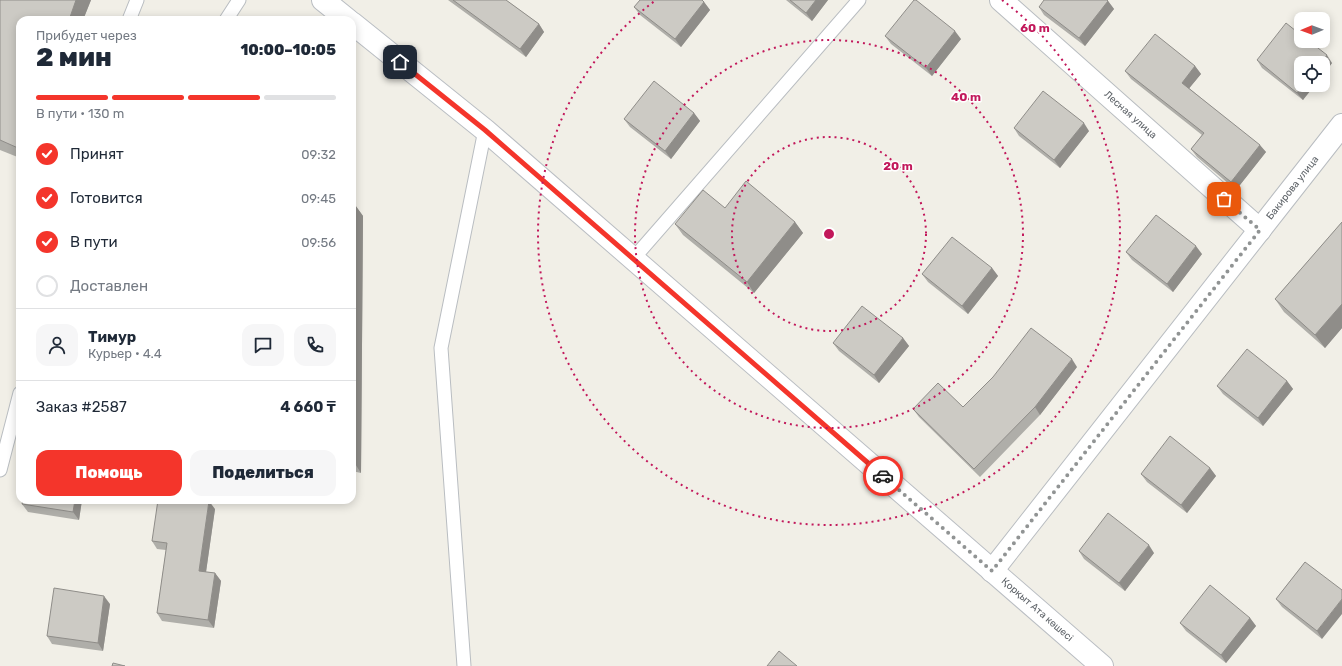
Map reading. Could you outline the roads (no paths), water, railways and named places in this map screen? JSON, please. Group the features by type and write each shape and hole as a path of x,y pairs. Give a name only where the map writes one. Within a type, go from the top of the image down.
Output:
{"main road":[{"path":"323,0 343,16"},
{"name":"Лесная улица","path":"1001,0 1260,230"},
{"name":"Қорқыт Ата көшесі","path":"356,27 485,130 1102,666"},
{"name":"Бакирова улица","path":"992,571 1342,125"}],"lane":[{"path":"130,16 136,0"},
{"path":"229,16 239,0"},
{"path":"633,259 858,0"},
{"path":"464,666 441,348 485,130"},
{"path":"0,470 16,408"}]}
